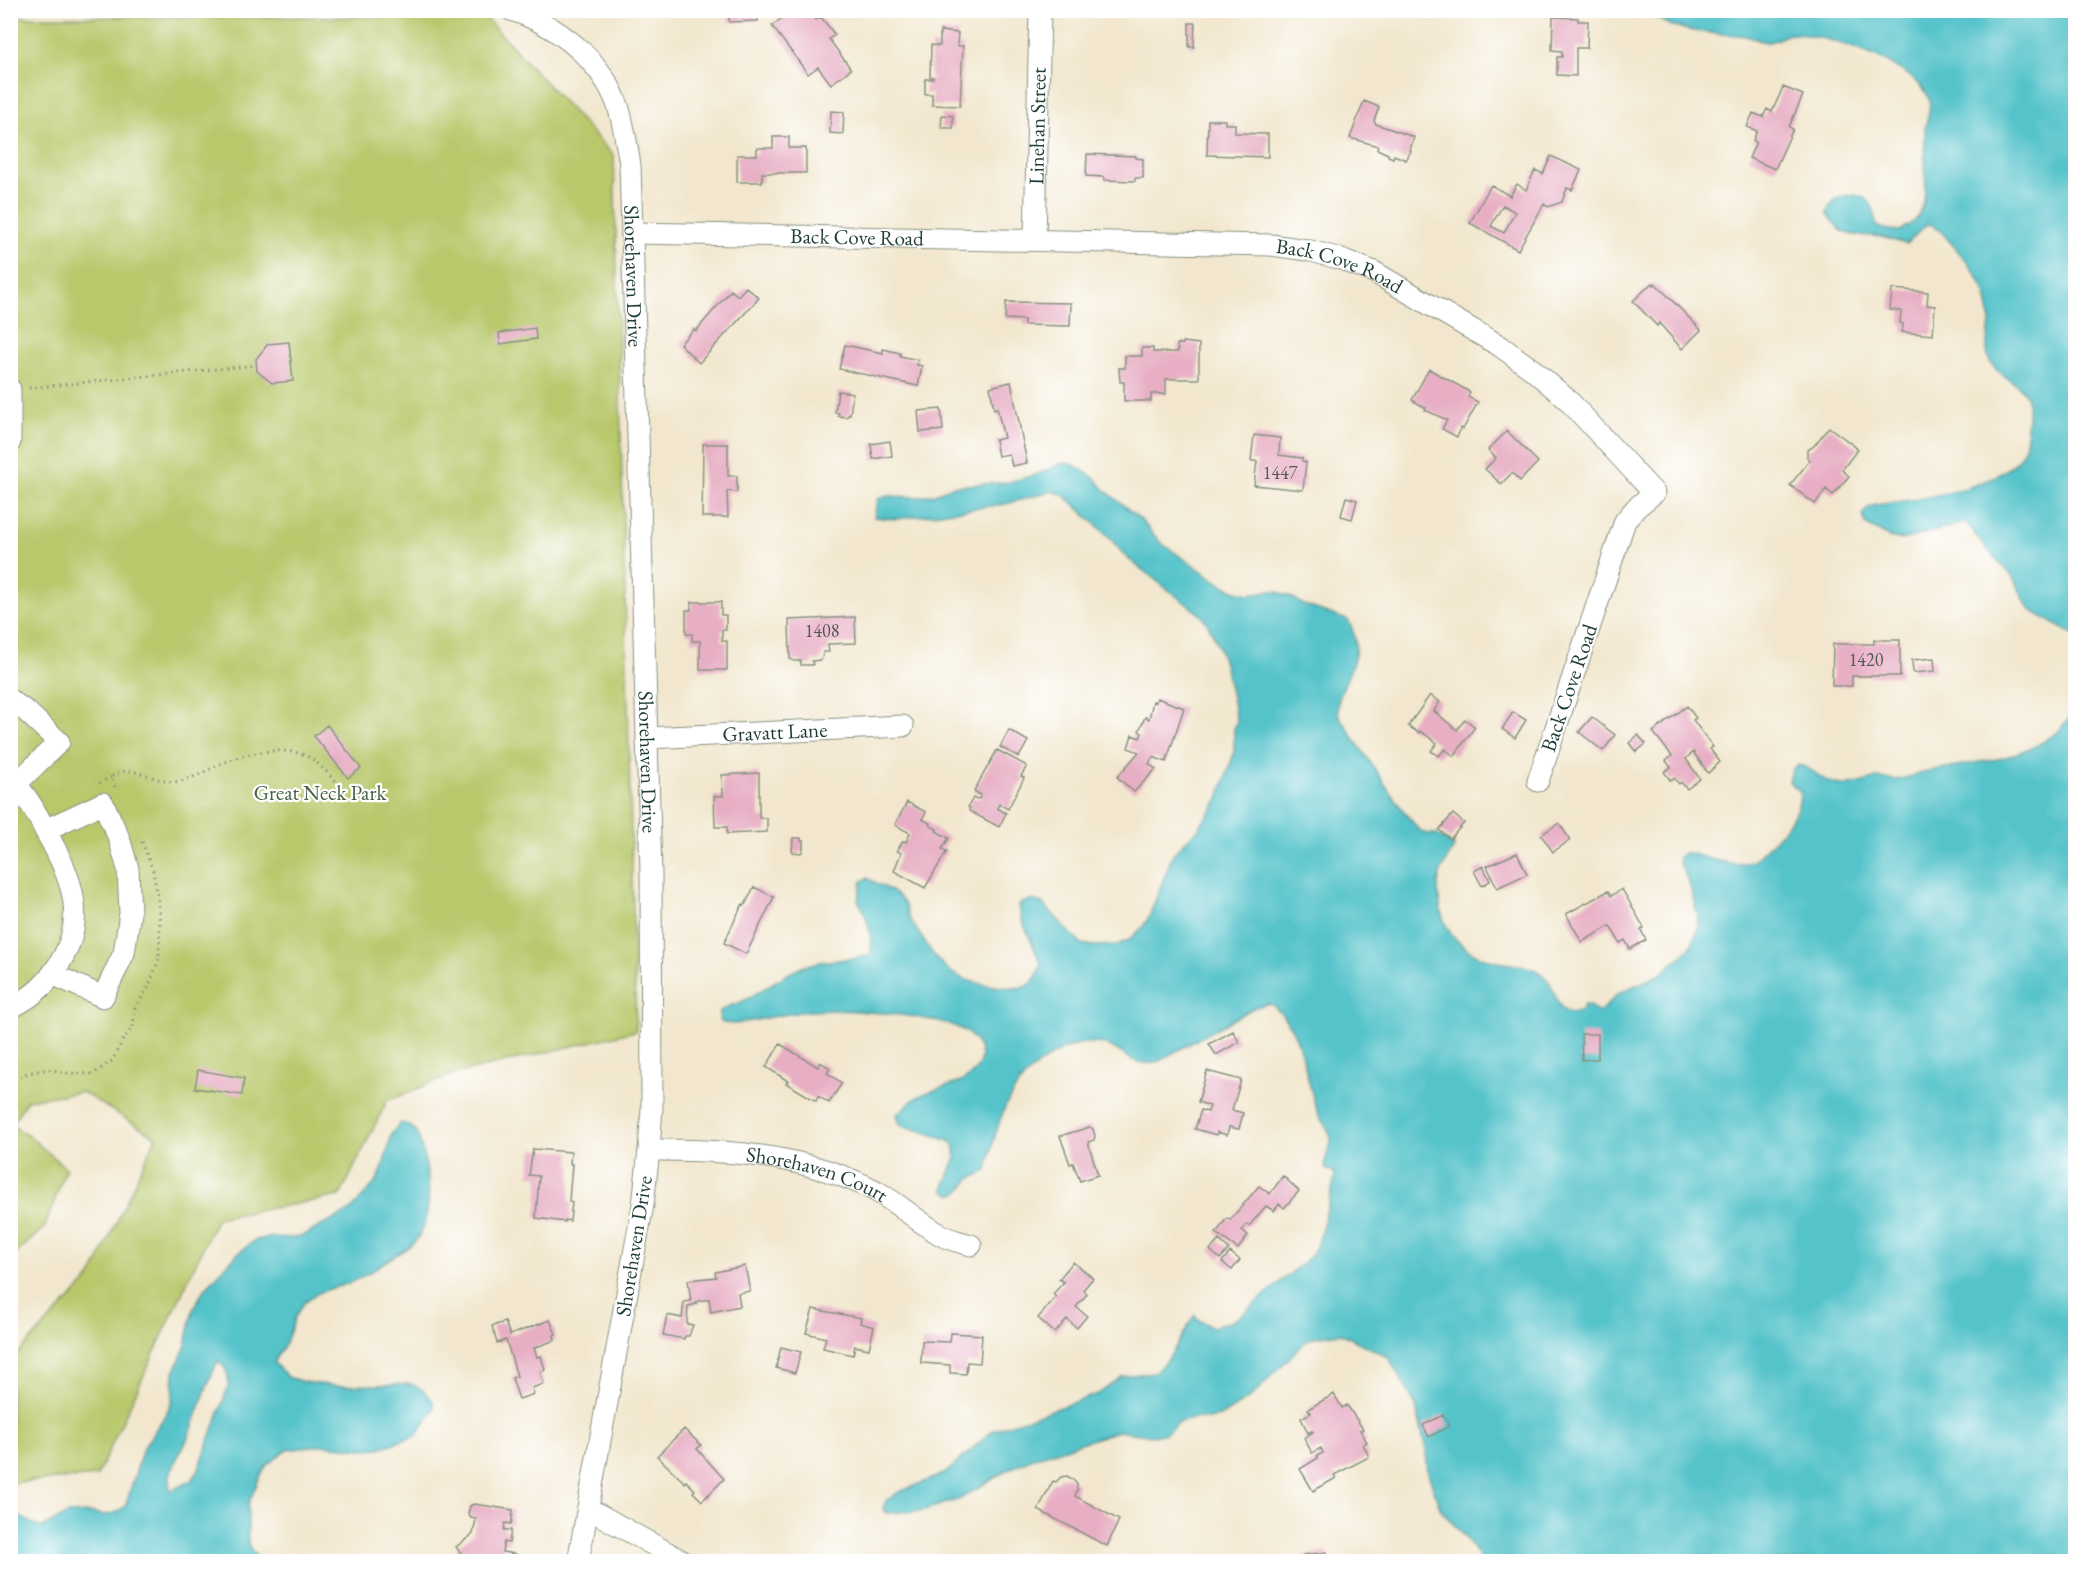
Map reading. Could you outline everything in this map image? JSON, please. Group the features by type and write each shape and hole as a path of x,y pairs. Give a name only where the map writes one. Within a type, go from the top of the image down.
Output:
{"street":[{"name":"Shorehaven Drive","path":"511,10 550,27 567,39 591,62 610,89 617,105 626,134 630,165 651,873 652,1107 643,1205 578,1562"},
{"name":"Linehan Street","path":"1035,240 1040,10"},
{"name":"Back Cove Road","path":"632,233 1271,245 1306,250 1341,259 1394,282 1500,346 1568,400 1654,493 1625,521 1538,781"},
{"path":"10,442 11,389"},
{"path":"10,700 27,712 58,742 14,785 45,830 70,878 74,900 74,922 70,943 52,974 34,993 10,1008"},
{"name":"Gravatt Lane","path":"647,738 903,726"},
{"path":"45,830 103,802 119,838 128,869 129,913 124,953 103,997 52,974"},
{"name":"Shorehaven Court","path":"649,1150 697,1150 745,1154 819,1168 878,1192 940,1234 953,1241 971,1245"},
{"path":"589,1509 684,1562"}],"path":[{"path":"11,389 257,365"},
{"path":"119,794 111,777 120,771 138,771 154,778 178,782 243,757 277,751 294,751 314,760 341,786"},
{"path":"10,1083 27,1073 48,1069 67,1073 93,1074 112,1060 133,1027 135,1008 148,988 159,959 160,925 153,871 137,830"}],"green space":[{"name":"Great Neck Park","path":"11,17 485,17 614,156 636,1031 451,1075 387,1101 340,1196 217,1218 97,1476 11,1483 11,1361 91,1277 156,1137 82,1092 27,1100 11,1125"},
{"path":"11,1125 29,1136 66,1168 45,1227 11,1258"}],"water":[{"path":"1651,11 2075,11 2075,636 2029,609 2012,576 1984,546 1973,530 1964,523 1902,540 1889,537 1865,524 1863,514 1875,505 1955,491 1995,476 2011,466 2022,453 2026,440 2029,409 2027,399 2019,387 1995,368 1988,356 1990,320 1985,293 1974,271 1940,230 1927,224 1906,244 1878,237 1846,233 1837,226 1827,212 1834,201 1852,195 1859,196 1870,203 1874,211 1876,226 1883,229 1900,231 1915,220 1924,198 1925,133 1930,107 1929,99 1921,86 1908,74 1890,63 1826,39 1793,34 1767,42 1745,36 1694,31 1668,24 1658,19"},
{"path":"1063,463 1072,464 1095,478 1104,489 1141,520 1161,543 1223,585 1249,594 1278,592 1304,605 1348,620 1356,649 1354,661 1340,694 1339,716 1399,805 1419,830 1426,834 1436,834 1455,846 1443,866 1438,883 1441,910 1451,933 1458,942 1478,955 1490,960 1527,967 1542,974 1548,980 1561,1008 1566,1012 1582,1010 1584,1005 1588,1005 1598,1012 1619,993 1661,974 1685,953 1692,944 1698,929 1698,916 1679,857 1687,853 1739,864 1755,860 1785,828 1796,811 1800,791 1789,781 1792,770 1798,765 1806,767 1827,781 1840,785 1852,785 1878,778 1897,780 1934,770 2003,758 2036,746 2057,733 2075,711 2075,1561 1482,1561 1440,1508 1428,1473 1425,1445 1415,1403 1388,1357 1340,1333 1314,1337 1304,1343 1251,1397 1223,1415 1208,1419 1182,1420 1166,1433 1153,1436 1118,1431 1028,1460 960,1499 921,1511 886,1513 883,1509 886,1501 899,1492 946,1473 992,1431 1098,1394 1123,1376 1155,1372 1169,1358 1195,1315 1200,1321 1213,1327 1232,1321 1244,1313 1312,1255 1320,1237 1335,1177 1333,1171 1326,1170 1325,1161 1331,1143 1330,1136 1314,1102 1301,1051 1291,1027 1275,1007 1269,1004 1255,1007 1157,1062 1132,1060 1113,1048 1098,1043 1084,1043 1057,1053 1032,1071 1013,1093 997,1129 987,1171 970,1179 959,1192 952,1195 943,1190 956,1157 954,1144 935,1135 900,1125 897,1114 918,1097 961,1081 975,1070 981,1057 979,1047 965,1031 948,1024 910,1016 825,1010 734,1024 723,1023 719,1020 722,1009 751,997 799,969 820,962 870,955 871,942 868,926 858,901 862,881 867,878 890,890 902,900 909,919 930,950 947,969 958,976 985,985 1018,988 1028,985 1036,978 1041,964 1021,918 1019,905 1027,901 1042,903 1081,944 1116,945 1129,940 1143,927 1173,854 1198,829 1218,801 1234,753 1234,729 1237,721 1225,666 1216,640 1202,616 1126,557 1109,537 1064,495 1052,491 1006,504 896,519 874,517 878,499 887,496 920,497 954,486 1009,482 1038,474"},
{"path":"401,1123 406,1124 414,1130 421,1143 427,1176 428,1201 427,1214 419,1236 409,1247 368,1274 320,1293 304,1303 274,1363 288,1377 304,1382 338,1386 411,1384 423,1390 433,1401 434,1409 416,1436 380,1448 363,1449 324,1445 287,1450 267,1465 248,1505 248,1543 251,1551 262,1561 11,1561 11,1512 41,1528 68,1514 106,1515 118,1512 126,1505 143,1448 165,1416 172,1401 174,1373 186,1345 193,1310 203,1291 237,1254 255,1240 273,1237 294,1238 350,1211 376,1182 382,1170 392,1133","holes":["218,1361 227,1373 228,1387 199,1469 191,1481 170,1491 170,1476 174,1464 187,1440"]}],"building":[{"path":"729,10 757,10 758,21 729,22"},
{"path":"792,10 809,10 816,20 821,17 835,35 829,39 851,69 831,84 818,67 808,74 772,26"},
{"path":"1553,17 1578,18 1578,21 1588,21 1587,48 1576,48 1576,76 1557,75 1557,57 1562,57 1562,51 1552,50"},
{"path":"1189,23 1195,23 1194,47 1189,47"},
{"path":"940,31 958,33 957,46 963,46 960,106 932,105 932,94 925,94 925,79 933,79 930,77 931,45 940,46"},
{"path":"1783,87 1803,95 1789,127 1793,129 1775,169 1749,158 1756,142 1753,140 1757,131 1747,127 1753,113 1763,117 1767,109 1772,112"},
{"path":"1364,101 1379,107 1374,121 1376,124 1414,137 1406,160 1394,155 1393,158 1377,149 1378,146 1350,138"},
{"path":"831,111 844,112 843,134 830,133"},
{"path":"942,115 953,116 953,128 941,128"},
{"path":"1208,120 1225,120 1225,124 1235,124 1235,133 1268,134 1268,157 1207,155"},
{"path":"773,137 789,137 789,148 806,148 806,173 762,173 762,182 737,182 737,155 757,155 757,148 773,148"},
{"path":"1087,154 1136,156 1136,158 1143,159 1143,178 1135,178 1135,181 1104,180 1104,177 1086,176"},
{"path":"1551,156 1581,170 1572,190 1567,188 1562,202 1548,207 1544,204 1518,250 1470,223 1491,185 1510,196 1517,184 1526,190 1535,170 1543,174","holes":["1503,205 1515,212 1504,233 1491,226"]},
{"path":"1652,283 1654,285 1655,283 1701,330 1682,349 1659,323 1657,326 1633,301"},
{"path":"746,287 759,298 699,363 680,344 694,329 696,331 731,290 738,296"},
{"path":"1892,289 1928,292 1927,305 1935,306 1933,335 1902,332 1901,311 1890,310"},
{"path":"1006,302 1071,303 1070,326 1024,325 1024,320 1005,319"},
{"path":"535,328 536,339 500,344 499,333"},
{"path":"289,342 293,381 272,383 257,371 256,359 268,344"},
{"path":"1183,342 1199,344 1199,379 1166,379 1166,394 1151,394 1151,401 1124,401 1124,382 1120,382 1119,368 1125,368 1125,356 1142,356 1142,348 1153,348 1153,352 1178,352 1177,344 1183,344"},
{"path":"845,345 883,353 883,349 918,360 917,365 922,366 918,386 839,369"},
{"path":"1429,369 1470,392 1468,397 1478,402 1457,437 1442,429 1447,420 1425,410 1426,408 1412,400"},
{"path":"1011,382 1027,463 1012,466 1009,454 998,456 995,440 1004,438 997,408 994,409 990,387"},
{"path":"838,391 853,393 850,415 847,417 838,416 839,413 835,412"},
{"path":"941,409 943,430 920,432 918,411"},
{"path":"1829,427 1858,449 1842,470 1849,476 1833,495 1826,489 1815,504 1790,485 1810,460 1807,457 1807,450 1813,447"},
{"path":"1507,431 1538,462 1520,481 1512,473 1501,484 1485,469 1496,458 1488,450"},
{"path":"1254,435 1280,438 1279,455 1302,458 1302,461 1306,462 1303,490 1254,485 1257,461 1251,461"},
{"path":"890,441 892,456 873,459 871,444"},
{"path":"703,444 728,444 728,476 737,476 737,492 727,491 728,517 702,517"},
{"path":"1346,497 1357,500 1352,519 1341,516"},
{"path":"691,602 721,602 721,615 726,615 726,630 722,630 722,641 727,641 727,670 700,670 700,641 692,641 692,634 686,634 686,610 691,610"},
{"path":"855,617 856,643 828,644 829,652 823,652 821,660 812,661 813,665 801,665 801,661 790,659 789,620"},
{"path":"1874,640 1900,640 1900,676 1852,676 1852,686 1832,686 1833,644 1874,644"},
{"path":"1934,658 1935,671 1913,673 1912,660"},
{"path":"1430,695 1440,702 1434,711 1457,730 1465,719 1475,727 1454,756 1445,749 1439,756 1431,751 1437,743 1408,726"},
{"path":"1157,698 1184,708 1166,762 1153,757 1149,764 1156,769 1134,792 1117,777 1139,752 1128,748 1132,735 1140,738 1142,733 1139,731 1145,717 1149,719 1153,701 1156,702"},
{"path":"1687,706 1696,718 1693,720 1713,747 1710,749 1720,762 1708,773 1693,752 1686,759 1700,779 1687,789 1674,778 1671,781 1664,772 1671,767 1666,761 1672,756 1653,732"},
{"path":"1513,712 1526,720 1515,738 1502,729"},
{"path":"1592,717 1615,735 1603,751 1579,732"},
{"path":"327,725 361,768 348,778 314,736"},
{"path":"1009,730 1028,741 1019,757 1000,747"},
{"path":"1638,735 1646,744 1636,752 1629,743"},
{"path":"997,750 1027,766 1021,776 1024,778 1008,809 999,804 997,808 1006,813 999,827 969,811 968,807 973,798 979,799 981,795 974,791"},
{"path":"759,773 759,818 767,818 767,832 727,834 727,827 715,827 714,796 723,796 722,775"},
{"path":"907,802 926,812 922,819 949,838 942,849 947,851 925,888 894,871 901,853 897,851 903,841 906,842 910,833 895,825"},
{"path":"1453,814 1464,823 1450,839 1439,830"},
{"path":"1559,823 1570,840 1553,852 1541,835"},
{"path":"793,838 801,838 803,841 801,853 792,852"},
{"path":"1517,853 1527,874 1497,888 1487,866"},
{"path":"1483,866 1490,881 1482,886 1474,871"},
{"path":"754,887 774,897 746,954 724,943 740,909 743,904 745,905"},
{"path":"1622,889 1644,928 1641,930 1646,940 1630,949 1625,940 1620,943 1610,926 1582,942 1566,914 1608,891 1611,896"},
{"path":"1233,1031 1239,1042 1216,1055 1209,1044"},
{"path":"1581,1034 1598,1034 1598,1059 1582,1060"},
{"path":"780,1044 818,1067 820,1062 830,1068 827,1073 842,1083 829,1103 818,1096 816,1101 786,1083 788,1081 766,1067"},
{"path":"198,1070 244,1078 242,1095 195,1088"},
{"path":"1207,1071 1241,1080 1232,1110 1243,1113 1239,1129 1229,1127 1227,1135 1217,1132 1217,1135 1195,1129 1201,1110 1208,1112 1210,1106 1198,1102"},
{"path":"1090,1127 1095,1136 1094,1140 1088,1142 1098,1175 1080,1181 1073,1163 1070,1164 1060,1136"},
{"path":"533,1149 571,1152 570,1221 536,1218 539,1176 529,1175"},
{"path":"1283,1176 1299,1191 1284,1208 1279,1204 1274,1211 1266,1206 1249,1226 1247,1224 1242,1230 1248,1235 1238,1249 1216,1233 1227,1218 1230,1220 1259,1186 1270,1194"},
{"path":"1219,1240 1229,1249 1220,1259 1210,1250"},
{"path":"1230,1252 1240,1260 1232,1270 1222,1262"},
{"path":"1073,1262 1093,1278 1083,1290 1087,1294 1076,1307 1087,1316 1077,1328 1067,1319 1055,1333 1038,1318 1056,1297 1053,1294 1064,1282 1059,1279"},
{"path":"745,1266 750,1291 738,1293 740,1306 711,1312 709,1299 696,1302 697,1304 688,1306 687,1324 693,1325 689,1336 685,1336 684,1339 663,1335 667,1315 682,1318 684,1302 691,1301 688,1280 716,1277 715,1272"},
{"path":"813,1309 861,1318 860,1323 874,1327 869,1349 855,1346 853,1355 823,1348 826,1338 806,1333"},
{"path":"550,1320 556,1334 554,1335 555,1340 534,1348 537,1357 541,1356 545,1370 540,1372 544,1384 532,1388 534,1394 519,1399 512,1378 517,1376 506,1340 497,1343 492,1326 505,1322 510,1335"},
{"path":"951,1333 982,1335 980,1363 967,1362 966,1374 950,1373 950,1365 921,1363 922,1341 950,1342"},
{"path":"781,1347 801,1352 795,1373 776,1368"},
{"path":"1334,1394 1342,1408 1347,1405 1363,1429 1360,1430 1367,1442 1363,1444 1369,1457 1334,1475 1336,1478 1313,1491 1300,1469 1323,1453 1321,1448 1312,1453 1304,1438 1313,1432 1308,1433 1301,1418 1311,1413 1308,1409"},
{"path":"1443,1415 1449,1426 1429,1437 1423,1425"},
{"path":"684,1429 701,1445 697,1449 724,1479 702,1501 686,1481 685,1483 657,1456"},
{"path":"1067,1476 1077,1484 1075,1496 1119,1520 1107,1546 1038,1510 1053,1481 1056,1482 1061,1477"},
{"path":"474,1504 513,1510 511,1524 505,1523 504,1530 511,1530 509,1543 504,1542 502,1552 516,1554 515,1562 464,1562 462,1559 464,1557 456,1547 473,1534 476,1519 471,1518 468,1514 470,1506"},
{"path":"1327,1552 1328,1562 1304,1562 1303,1555"}]}
